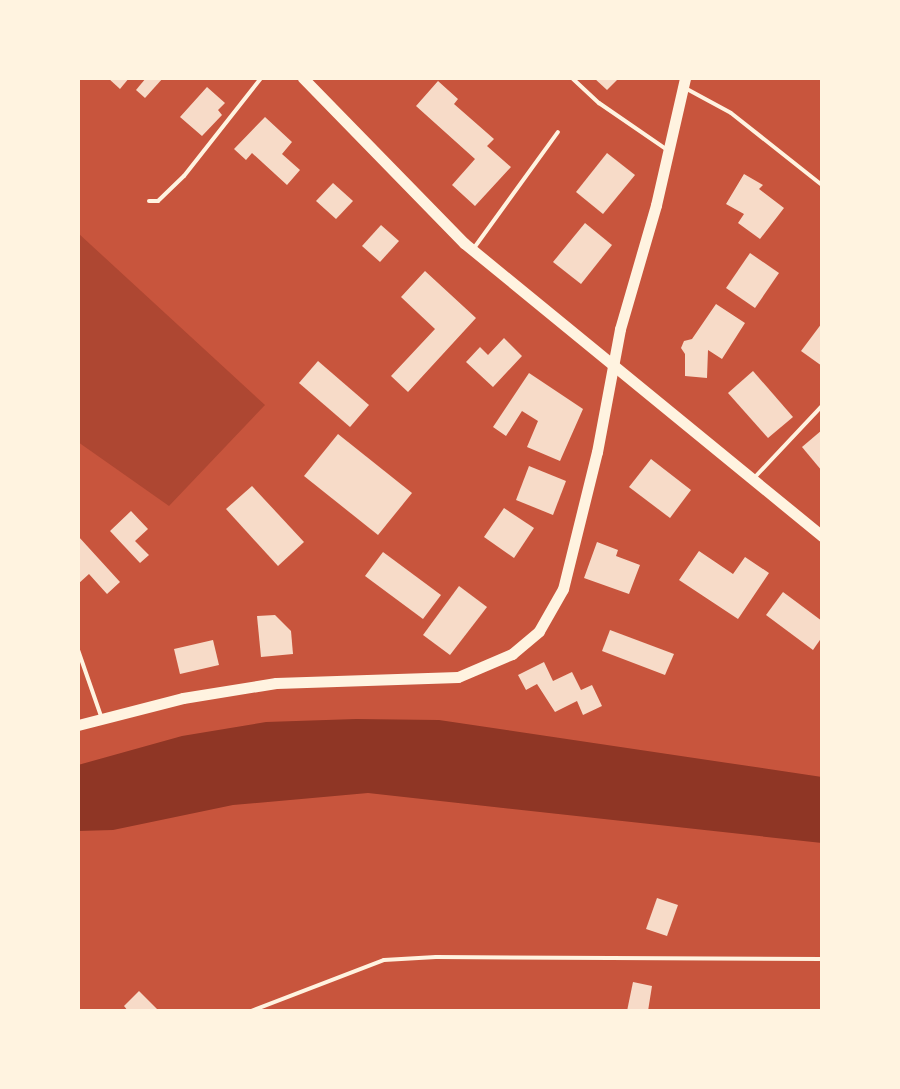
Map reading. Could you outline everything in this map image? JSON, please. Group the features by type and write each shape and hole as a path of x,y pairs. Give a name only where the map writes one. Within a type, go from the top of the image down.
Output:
{"street":[{"path":"303,78 472,249 822,536"},
{"path":"78,725 223,690 307,680 458,677 512,654 539,631 563,589 597,452 613,365 684,82"}],"lane":[{"path":"149,201 158,201 184,176 261,78"},
{"path":"572,78 599,103 668,150"},
{"path":"684,82 731,113 822,185"},
{"path":"472,249 558,132"},
{"path":"753,479 822,406"},
{"path":"78,650 102,718"},
{"path":"251,1011 384,960 436,957 822,959"}],"shaded area":[{"path":"78,233 265,405 169,506 78,442"},
{"path":"439,720 822,777 822,843 368,793 233,805 113,830 78,831 78,765 182,736 266,722"}],"building":[{"path":"108,78 129,78 120,89"},
{"path":"146,78 163,78 145,98 136,90"},
{"path":"594,78 619,78 607,90"},
{"path":"438,81 458,99 454,104 494,139 487,146 511,167 475,206 452,185 475,159 416,106"},
{"path":"207,87 225,103 218,110 222,115 202,136 180,117"},
{"path":"265,117 292,142 282,154 300,170 287,185 252,153 246,160 234,149"},
{"path":"607,153 635,175 603,214 576,192"},
{"path":"744,174 763,185 759,189 784,208 760,239 738,223 744,214 726,204"},
{"path":"333,183 353,201 336,219 316,201"},
{"path":"585,223 612,245 581,284 553,262"},
{"path":"381,225 399,241 380,262 362,246"},
{"path":"750,253 779,273 755,308 726,288"},
{"path":"425,271 476,318 408,392 391,376 435,329 401,297"},
{"path":"716,304 745,323 722,359 708,350 707,378 685,376 685,354 681,348 684,341 692,339"},
{"path":"822,323 822,366 801,351"},
{"path":"504,338 522,356 493,387 466,362 480,347 488,355"},
{"path":"318,361 369,405 350,427 299,383"},
{"path":"753,371 793,417 768,438 728,393"},
{"path":"529,373 583,409 560,461 527,447 538,421 522,411 506,436 493,427"},
{"path":"822,430 822,471 802,447"},
{"path":"338,434 412,493 378,535 304,476"},
{"path":"651,459 691,490 670,518 629,487"},
{"path":"529,466 566,481 553,515 516,500"},
{"path":"252,486 304,542 278,566 226,509"},
{"path":"504,508 534,528 514,558 484,537"},
{"path":"131,511 148,529 135,541 149,555 140,563 110,531"},
{"path":"78,536 120,582 107,594 89,574 78,584"},
{"path":"597,542 618,550 616,556 640,565 629,594 584,578"},
{"path":"699,551 733,574 745,557 769,573 738,619 679,580"},
{"path":"383,552 441,595 423,619 365,576"},
{"path":"459,586 487,607 450,655 423,635"},
{"path":"783,592 822,621 822,637 813,650 766,615"},
{"path":"275,615 291,631 293,654 261,657 257,616"},
{"path":"610,630 674,654 665,675 602,651"},
{"path":"213,640 219,665 180,674 174,649"},
{"path":"544,662 553,681 572,672 581,690 592,685 602,706 583,715 577,701 555,712 537,684 526,690 518,675"},
{"path":"657,898 678,905 667,936 646,929"},
{"path":"633,982 652,986 648,1011 627,1011"},
{"path":"139,991 159,1011 128,1011 124,1006"}]}
